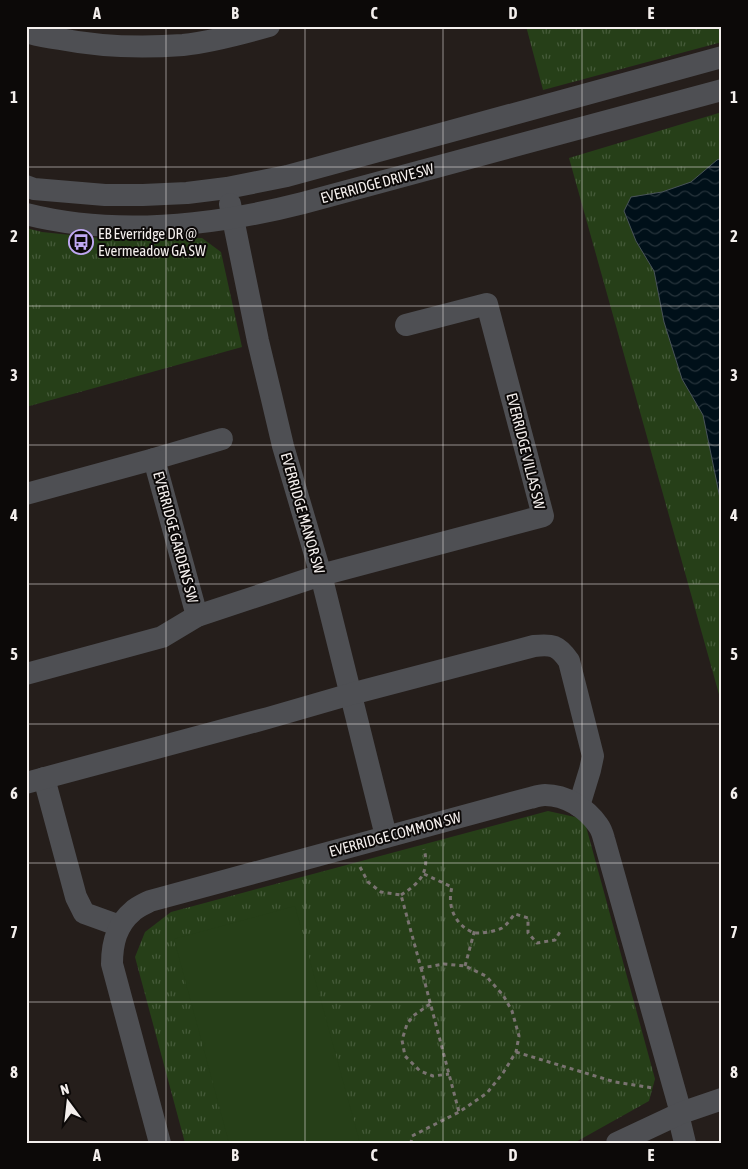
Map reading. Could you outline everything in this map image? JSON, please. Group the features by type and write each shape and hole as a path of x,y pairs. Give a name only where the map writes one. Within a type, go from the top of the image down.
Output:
{"street":[{"path":"29,36 112,46 184,45 234,36 269,26"},
{"name":"EVERRIDGE DRIVE SW","path":"26,186 34,189 105,195 187,193 227,188 287,176 722,57"},
{"name":"EVERRIDGE DRIVE SW","path":"26,214 82,224 124,226 180,225 269,212 722,90"},
{"path":"549,105 557,134"},
{"name":"EVERRIDGE MANOR SW","path":"227,188 270,396 321,575 386,836"},
{"name":"EVERRIDGE VILLAS SW","path":"321,575 543,516 487,304 406,325"},
{"name":"EVERRIDGE GARDENS SW","path":"26,494 222,439"},
{"name":"EVERRIDGE GARDENS SW","path":"154,459 197,616"},
{"name":"EVERRIDGE GARDENS SW","path":"26,674 162,636 197,616 321,575"},
{"path":"120,926 84,912 76,897 35,781 351,694 534,646 552,645 563,652 569,661 593,756 579,806"},
{"name":"EVERRIDGE COMMON SW","path":"160,1143 112,964 115,935 133,910 150,901 544,795 562,798 579,806 599,826 674,1089 685,1143"},
{"path":"617,1143 679,1113 722,1099"}],"path":[{"path":"354,846 361,870 368,882 381,892 401,895 412,888 424,874 425,854 418,828"},
{"path":"424,874 452,887 450,895 452,912 462,925 474,931 487,932 503,928 515,914 528,918 528,933 537,943 555,940 561,930"},
{"path":"401,895 459,1112"},
{"path":"465,966 474,931"},
{"path":"411,1143 412,1136 459,1112 486,1093 503,1073 516,1052 519,1036 512,1011 503,995 486,976 465,966 444,964 421,968"},
{"path":"430,1004 407,1024 402,1040 405,1056 420,1071 433,1076 450,1074"},
{"path":"516,1052 614,1082 650,1088 674,1089"}],"green space":[{"path":"526,26 722,26 722,42 543,90"},
{"path":"722,112 722,705 569,158"},
{"path":"26,228 42,232 110,239 202,238 221,252 242,347 26,407"},
{"path":"548,811 584,819 655,1079 649,1101 574,1143 185,1143 135,957 145,932 171,912"},
{"path":"295,906 360,1143 229,1143 174,939"}],"water":[{"path":"722,158 722,508 703,415 682,379 664,322 654,271 636,241 624,211 631,197 662,192 691,182"}],"place":[{"name":"EB Everridge DR @ Evermeadow GA SW","path":"81,242"}]}
